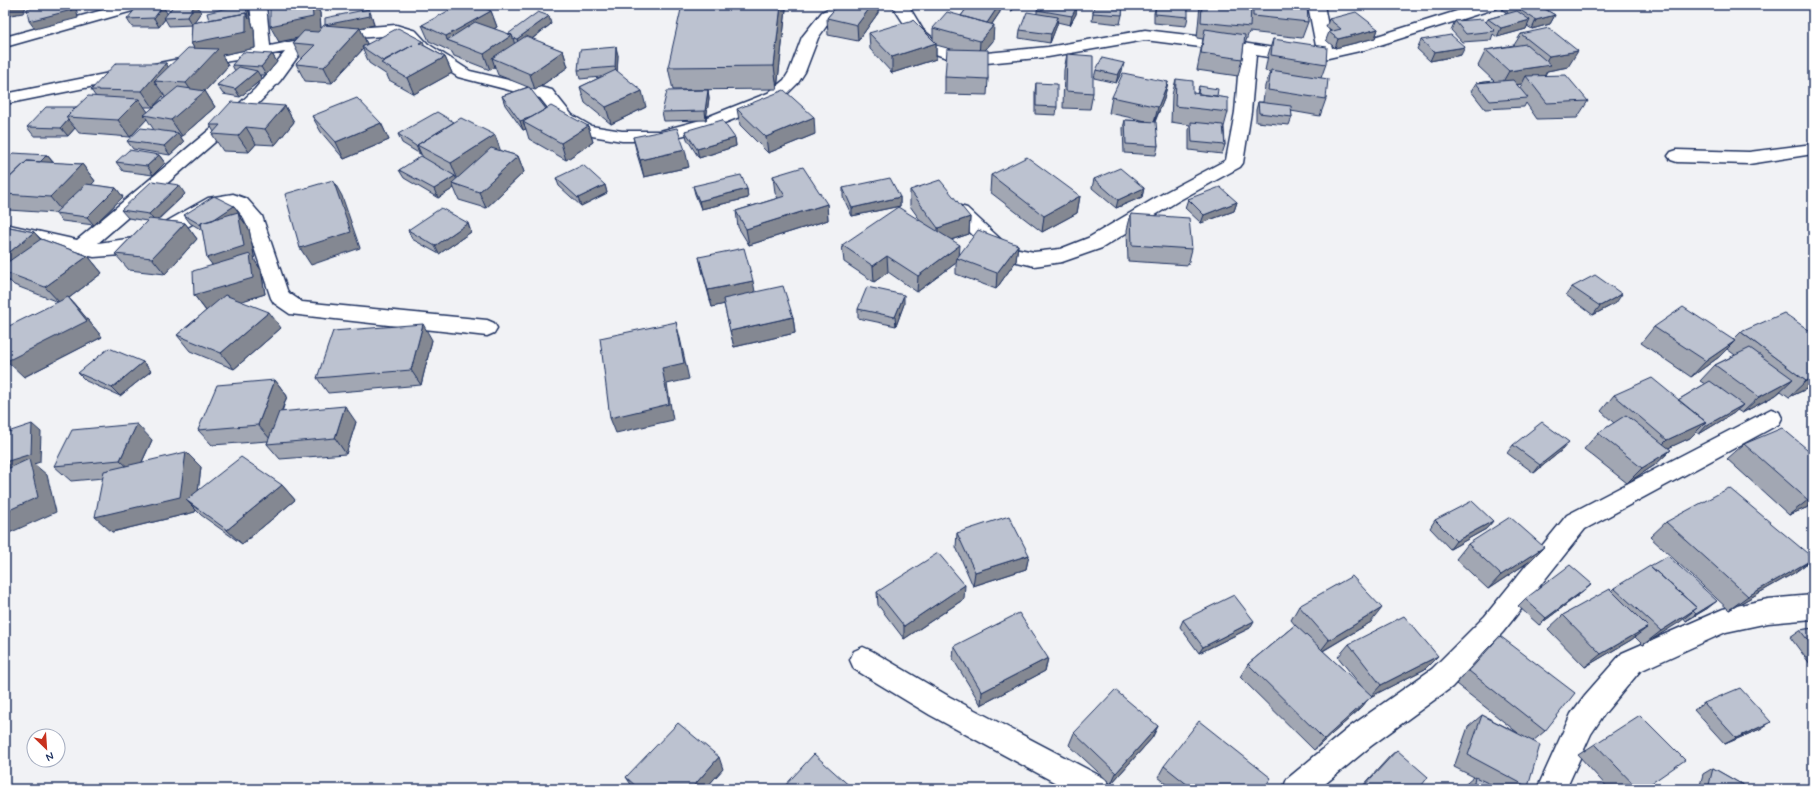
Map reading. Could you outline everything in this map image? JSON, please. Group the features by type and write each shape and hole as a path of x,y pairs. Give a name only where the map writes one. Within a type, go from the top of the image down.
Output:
{"street":[{"path":"5,42 138,5"},
{"path":"258,5 263,52"},
{"path":"5,99 98,82 174,65 263,52 380,30 396,30 411,34 422,47 464,74 475,78 546,94 566,119 586,130 622,136 660,136 703,125 774,97 790,83 797,72 810,37 827,15 847,5"},
{"path":"900,5 917,32 936,49 961,58 992,59 1048,52 1145,35 1304,57 1358,47 1492,5"},
{"path":"1316,5 1325,54"},
{"path":"81,247 225,126 269,84 286,64 298,45"},
{"path":"960,212 1003,252 1034,259 1062,255 1095,243 1171,197 1234,163 1243,112 1248,50"},
{"path":"1677,156 1749,158 1813,150"},
{"path":"5,230 94,250 107,250 139,244 176,226 214,202 232,200 240,203 254,216 277,290 281,298 296,309 487,328"},
{"path":"1297,789 1361,736 1442,678 1494,624 1576,522 1771,418"},
{"path":"1551,789 1581,724 1595,704 1631,662 1723,621 1768,611 1813,607"},
{"path":"863,660 940,706 1096,789"}],"building":[{"path":"5,5 17,5 5,7"},
{"path":"42,5 71,5 72,10 29,21 27,9"},
{"path":"174,5 195,5 187,17 164,18"},
{"path":"239,5 245,5 249,19 246,13 209,20 207,13"},
{"path":"270,5 312,5 313,17 270,26"},
{"path":"459,5 478,5 491,11 446,36 422,25"},
{"path":"682,5 781,5 774,66 668,67"},
{"path":"838,5 872,5 857,25 827,18"},
{"path":"969,5 999,5 987,23 961,16"},
{"path":"1040,5 1077,6 1072,16 1037,10"},
{"path":"1094,5 1123,5 1122,15 1093,13"},
{"path":"1156,5 1188,8 1188,17 1155,14"},
{"path":"1202,5 1251,5 1250,27 1201,22"},
{"path":"1253,5 1307,5 1308,22 1253,16"},
{"path":"1512,5 1538,5 1555,15 1536,20"},
{"path":"163,6 154,18 127,19 137,7"},
{"path":"369,9 370,16 325,25 325,18"},
{"path":"1517,11 1530,20 1501,28 1488,19"},
{"path":"538,12 549,16 517,39 508,34"},
{"path":"947,12 994,25 980,41 933,28"},
{"path":"1027,12 1058,17 1051,34 1020,30"},
{"path":"1356,12 1378,29 1338,39 1329,32 1341,29 1329,19"},
{"path":"246,13 246,32 191,43 192,23"},
{"path":"1483,19 1495,31 1466,34 1455,21"},
{"path":"913,20 936,43 892,57 869,33"},
{"path":"475,22 512,35 484,54 447,40"},
{"path":"324,25 360,28 324,67 296,64 315,45 293,43 304,31 318,32"},
{"path":"398,28 423,41 419,43 445,57 407,78 381,63 413,45 383,61 362,47"},
{"path":"1549,28 1578,51 1549,56 1521,34"},
{"path":"1205,29 1245,35 1242,59 1201,53"},
{"path":"1451,35 1465,47 1434,52 1421,40"},
{"path":"526,36 563,51 530,74 492,58"},
{"path":"1273,39 1327,47 1326,64 1271,55"},
{"path":"1526,44 1551,65 1509,71 1486,50"},
{"path":"616,47 615,67 578,70 580,50"},
{"path":"188,48 218,49 186,83 154,81"},
{"path":"947,49 988,50 988,79 945,77"},
{"path":"243,52 272,54 261,67 232,65"},
{"path":"1067,54 1093,56 1093,93 1066,91"},
{"path":"1102,58 1124,63 1118,75 1096,70"},
{"path":"116,63 166,63 142,91 91,90"},
{"path":"239,67 257,71 235,89 217,85"},
{"path":"616,70 642,91 606,107 580,87"},
{"path":"1271,70 1328,79 1326,99 1268,90"},
{"path":"1123,73 1168,82 1158,107 1112,97"},
{"path":"1566,75 1588,101 1547,103 1526,76"},
{"path":"1176,79 1193,81 1193,93 1228,98 1228,112 1175,106"},
{"path":"1513,80 1528,98 1490,101 1476,83"},
{"path":"1036,83 1057,84 1057,107 1036,106"},
{"path":"1199,86 1218,89 1217,96 1198,94"},
{"path":"178,87 205,91 171,120 144,115"},
{"path":"529,87 546,109 532,117 520,121 502,96"},
{"path":"708,90 705,111 662,112 667,91"},
{"path":"784,90 814,117 766,137 737,109"},
{"path":"88,96 139,99 118,120 66,117"},
{"path":"357,98 381,123 336,142 312,116"},
{"path":"231,102 285,106 265,129 246,127 238,136 212,134 220,125 210,125"},
{"path":"1258,102 1291,106 1292,117 1259,113"},
{"path":"551,106 588,126 561,143 523,122"},
{"path":"46,107 76,107 66,117 68,120 61,128 27,127"},
{"path":"437,112 454,122 416,146 398,134"},
{"path":"461,118 495,135 451,163 417,145"},
{"path":"722,120 735,138 697,149 685,131"},
{"path":"1125,120 1156,122 1158,146 1126,144"},
{"path":"1191,122 1223,125 1225,145 1192,142"},
{"path":"141,128 178,133 164,146 127,141"},
{"path":"677,128 685,150 640,160 633,137"},
{"path":"491,148 518,156 479,192 452,183"},
{"path":"129,150 159,155 147,166 116,162"},
{"path":"13,153 47,155 40,162 27,161 5,182 5,161"},
{"path":"421,156 455,176 434,189 399,170"},
{"path":"1027,157 1080,196 1044,216 991,175"},
{"path":"27,161 82,164 50,197 5,194 5,182"},
{"path":"583,165 605,185 578,198 556,178"},
{"path":"803,167 827,204 746,229 736,211 785,196 773,176"},
{"path":"1120,168 1144,188 1118,200 1094,179"},
{"path":"741,175 747,189 699,201 693,186"},
{"path":"890,178 900,197 852,208 843,188"},
{"path":"333,180 351,232 300,248 285,194"},
{"path":"940,180 970,217 938,228 910,190"},
{"path":"152,181 179,185 149,214 121,210"},
{"path":"86,184 116,188 87,217 55,213"},
{"path":"1220,187 1237,202 1204,215 1188,199"},
{"path":"214,196 234,206 213,220 201,223 201,225 184,215"},
{"path":"898,207 960,245 918,276 887,256 873,266 842,245"},
{"path":"441,208 468,223 435,246 408,230"},
{"path":"238,212 244,246 207,258 201,223"},
{"path":"1131,214 1189,218 1192,249 1132,245"},
{"path":"149,219 185,223 152,258 115,254"},
{"path":"5,226 34,232 5,256"},
{"path":"978,230 1018,245 997,273 957,258"},
{"path":"41,239 88,256 45,287 5,272 5,264"},
{"path":"744,248 753,281 708,290 699,257"},
{"path":"250,254 253,278 194,295 193,271"},
{"path":"1595,275 1622,294 1600,306 1572,287"},
{"path":"783,286 793,317 730,331 723,299"},
{"path":"867,287 904,295 895,317 858,309"},
{"path":"225,295 269,312 221,353 177,335"},
{"path":"68,297 87,321 7,361 5,358 5,328"},
{"path":"1683,307 1735,341 1706,361 1654,327"},
{"path":"1784,313 1813,333 1813,378 1806,381 1741,332"},
{"path":"676,322 684,363 662,368 669,404 610,418 600,338"},
{"path":"423,324 411,370 317,378 333,331"},
{"path":"109,348 143,362 112,388 78,373"},
{"path":"1750,348 1793,379 1759,397 1715,365"},
{"path":"1652,378 1706,422 1667,440 1614,395"},
{"path":"275,380 258,425 198,430 217,385"},
{"path":"1710,381 1743,405 1707,425 1704,424 1706,422 1678,400"},
{"path":"345,406 335,438 267,444 279,412"},
{"path":"1626,415 1671,450 1642,468 1598,433"},
{"path":"1542,422 1569,442 1540,465 1513,445"},
{"path":"32,424 31,454 5,462 5,433"},
{"path":"137,424 120,460 54,466 72,430"},
{"path":"1782,428 1813,454 1813,498 1808,500 1744,444"},
{"path":"186,452 180,497 95,517 104,471"},
{"path":"241,457 282,485 227,530 186,500"},
{"path":"29,459 38,497 5,512 5,470"},
{"path":"1729,488 1813,559 1748,596 1666,522"},
{"path":"1472,501 1493,521 1456,541 1435,520"},
{"path":"1009,516 1029,555 975,572 957,533"},
{"path":"1510,517 1544,547 1501,575 1468,544"},
{"path":"938,553 965,585 904,626 877,592"},
{"path":"1668,556 1717,601 1696,614 1693,611 1697,608 1650,566"},
{"path":"1570,565 1592,584 1546,618 1525,599"},
{"path":"1650,566 1697,608 1661,631 1614,588"},
{"path":"1352,576 1382,608 1329,640 1299,606"},
{"path":"1610,589 1648,627 1601,654 1563,615"},
{"path":"1234,595 1254,621 1203,647 1183,620"},
{"path":"1019,613 1048,658 982,692 954,646"},
{"path":"1404,616 1438,656 1381,685 1349,644"},
{"path":"1295,625 1372,696 1324,739 1248,664"},
{"path":"1813,628 1813,647 1800,630"},
{"path":"1500,636 1575,693 1545,731 1469,671"},
{"path":"1740,688 1771,722 1736,738 1704,703"},
{"path":"1115,690 1158,726 1116,773 1074,733"},
{"path":"1482,715 1540,745 1528,787 1468,755"},
{"path":"1640,715 1685,760 1643,789 1638,789 1595,744"},
{"path":"1199,721 1271,778 1263,789 1193,789 1164,766"},
{"path":"678,723 719,757 691,789 639,789 626,777"},
{"path":"1397,750 1428,777 1419,789 1361,789"},
{"path":"814,754 853,789 782,789"},
{"path":"1713,768 1750,789 1708,789"},
{"path":"1475,777 1501,789 1473,789"}]}
